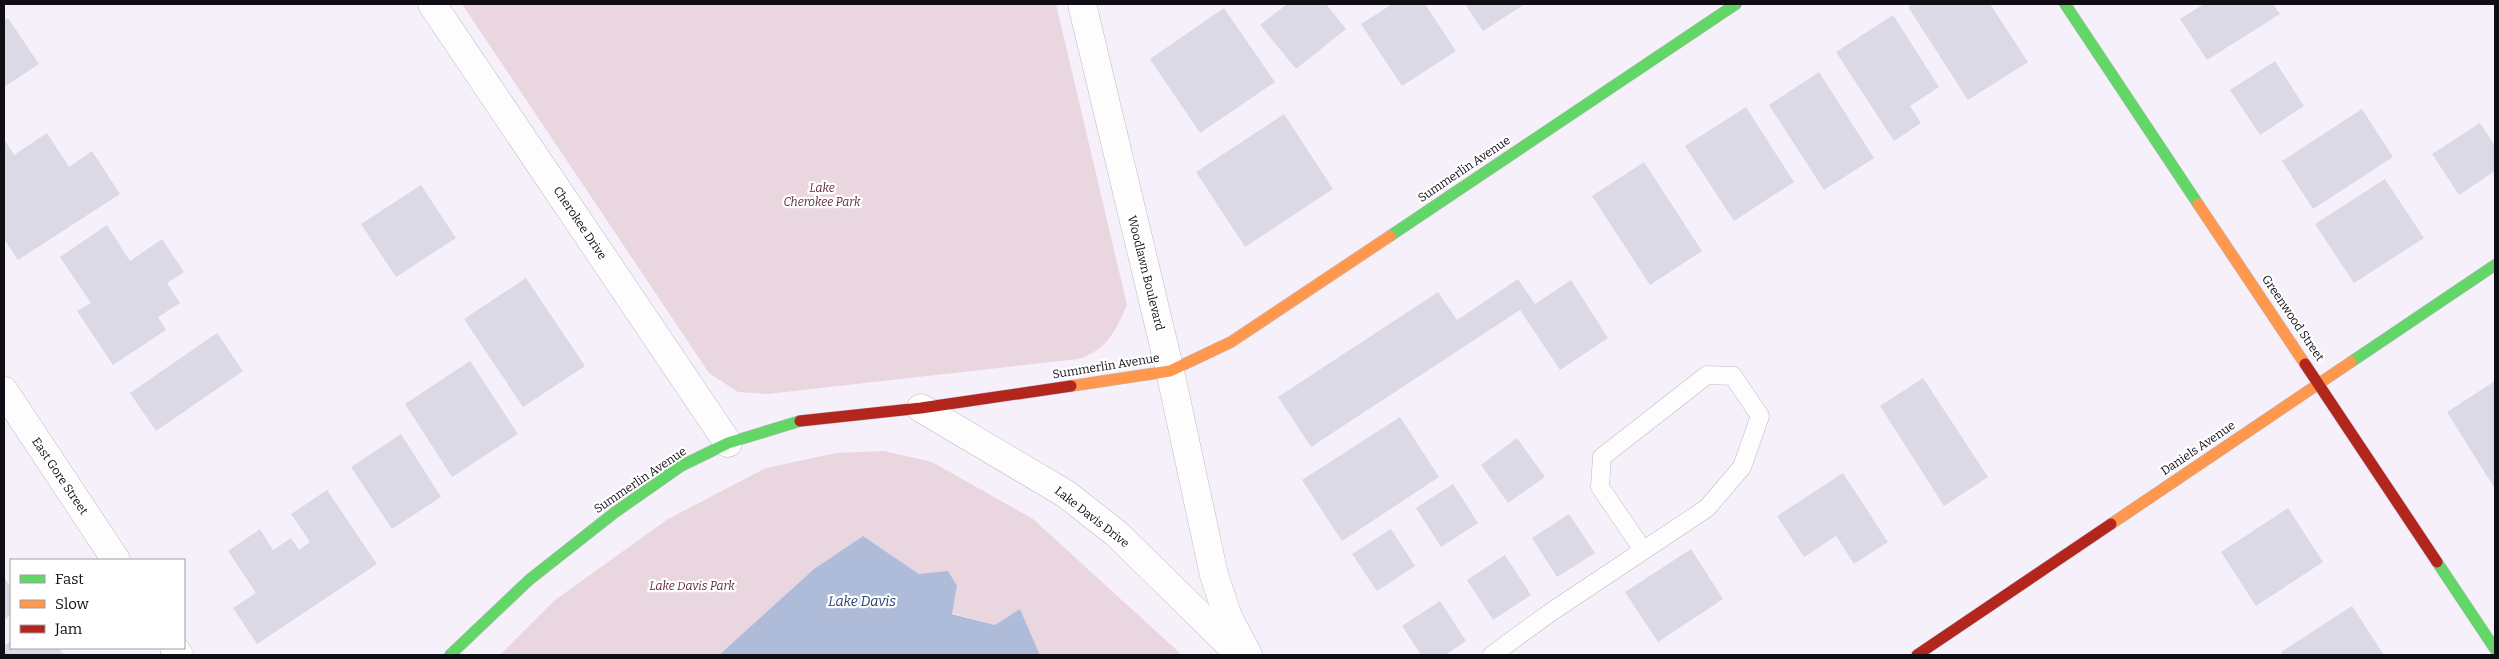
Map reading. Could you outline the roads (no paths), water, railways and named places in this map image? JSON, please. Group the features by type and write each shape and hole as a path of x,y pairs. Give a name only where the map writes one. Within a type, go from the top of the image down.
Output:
{"street":[{"name":"Cherokee Drive","path":"432,4 728,442"},
{"name":"Woodlawn Boulevard","path":"1082,4 1170,371 1214,575 1228,617 1248,655"},
{"name":"Summerlin Avenue","path":"450,655 530,580 614,513 681,466 728,442 805,420 921,408 1170,371 1231,342 1736,4"},
{"name":"Greenwood Street","path":"2065,4 2319,382 2495,649"},
{"name":"Daniels Avenue","path":"1917,655 2495,265"},
{"name":"East Gore Street","path":"4,391 115,559"},
{"name":"Lake Davis Drive","path":"921,408 1066,494 1117,534 1240,655"}],"lane":[{"path":"1492,655 1707,508 1742,467 1760,416 1733,376 1707,375 1602,456 1600,487 1643,550"}],"water":[{"name":"Lake Davis","path":"863,536 919,574 948,571 957,586 952,614 995,625 1020,609 1040,655 719,655 814,569"}],"park label":[{"name":"Lake Cherokee Park","path":"822,195"},
{"name":"Lake Davis Park","path":"692,586"}]}
